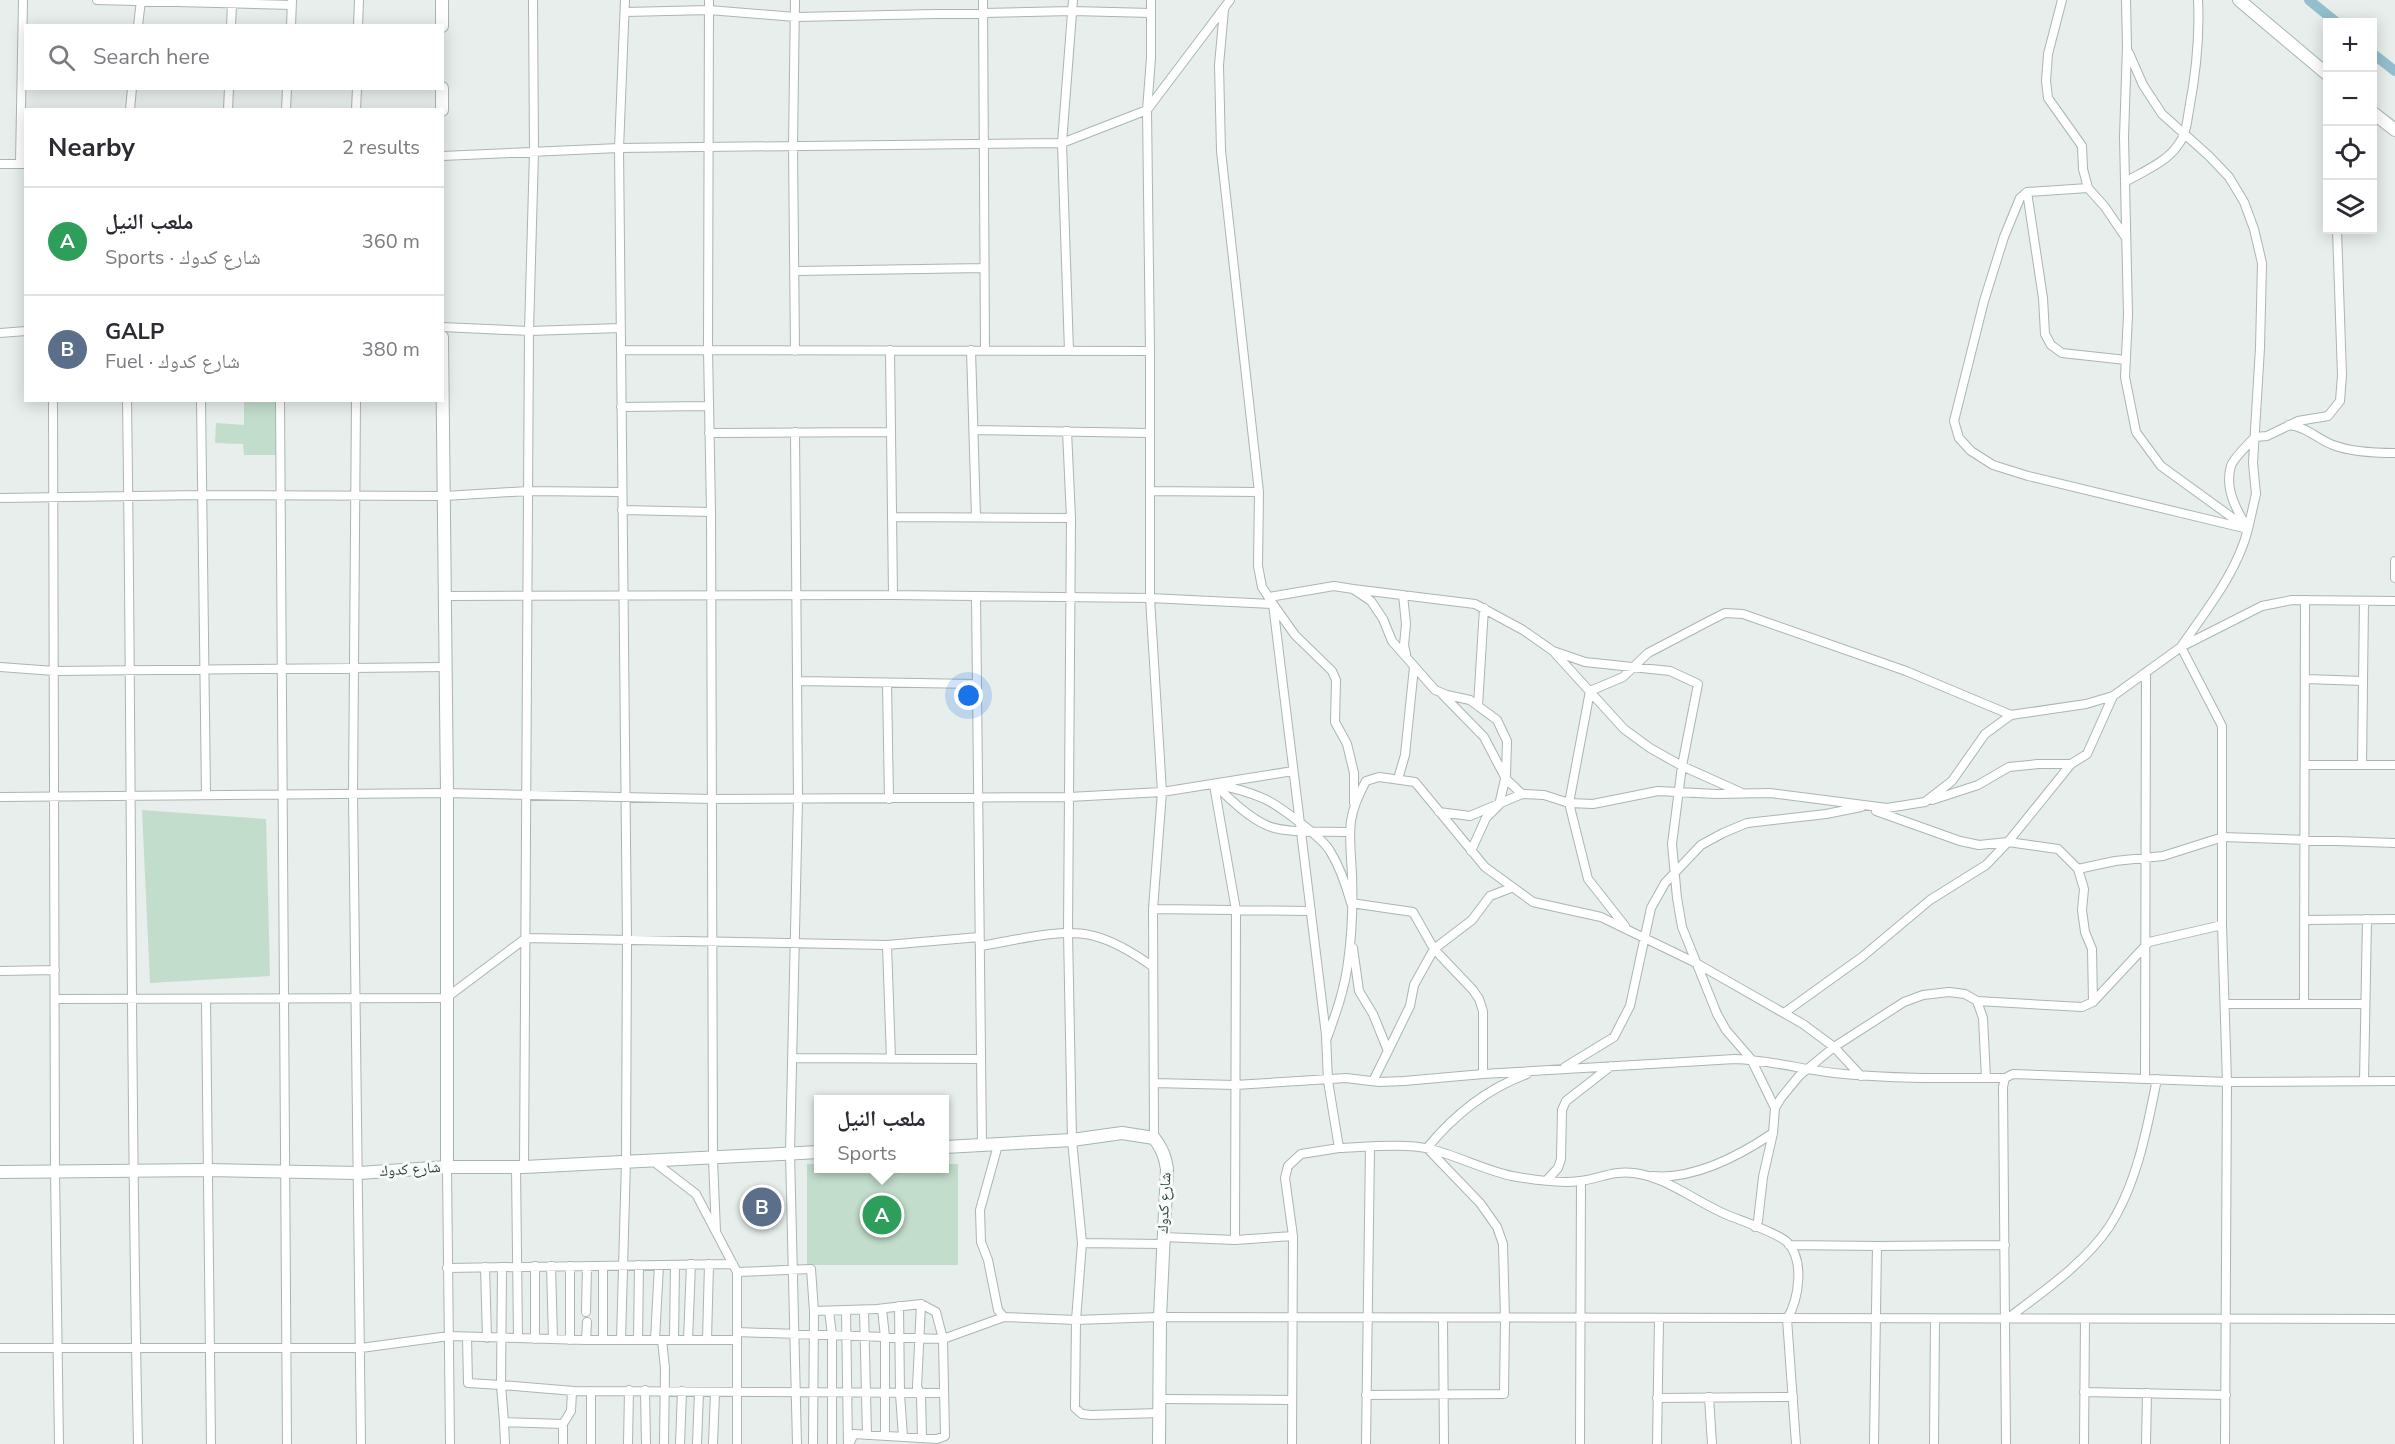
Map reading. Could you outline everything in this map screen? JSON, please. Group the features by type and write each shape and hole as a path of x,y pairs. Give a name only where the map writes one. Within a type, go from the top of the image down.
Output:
{"street":[{"path":"0,164 22,164 23,0"},
{"path":"97,0 292,2 291,24"},
{"path":"358,24 359,0"},
{"path":"442,0 442,24"},
{"path":"518,1338 526,938 529,332 534,152 533,0"},
{"path":"621,1340 626,1161 627,940 619,148 625,0"},
{"path":"709,0 708,406 711,512 712,1159 716,1232"},
{"path":"795,0 793,146 795,351"},
{"path":"983,0 985,350"},
{"path":"1068,351 1062,143 1073,0"},
{"path":"949,1147 1072,1140 1122,1133 1154,1138 1153,909 1162,792 1150,598 1147,110 1151,58 1151,0"},
{"path":"444,156 619,148 1062,143 1147,110 1230,0"},
{"path":"2062,0 2054,26 2046,81 2048,98 2082,146 2083,170 2088,188 2127,238"},
{"path":"2126,0 2125,182 2128,315 2125,377 2136,432 2161,466 2248,529"},
{"path":"2125,182 2159,162 2177,147 2184,135 2197,64 2200,31 2198,0"},
{"path":"2239,0 2324,72"},
{"path":"138,24 141,1"},
{"path":"231,24 232,3"},
{"path":"625,12 709,10 795,17 984,15 1073,11 1151,12"},
{"path":"1224,10 1219,65 1221,151 1259,492 1258,566 1262,587 1271,601 1295,635 1332,671 1336,680 1335,722 1347,744 1354,773 1354,803 1349,832 1352,876 1348,963 1339,1005 1326,1040"},
{"path":"2127,47 2148,95 2170,123 2220,166 2237,189 2250,215 2262,263 2260,348 2253,463 2256,494 2237,562 2181,647"},
{"path":"130,108 132,90"},
{"path":"228,108 229,90"},
{"path":"286,108 287,90"},
{"path":"356,108 357,90"},
{"path":"442,90 442,108"},
{"path":"2377,115 2395,130"},
{"path":"2088,188 2027,192 2020,198 2004,237 1984,301 1954,421 1959,438 1971,451 1993,465 2028,476 2248,529"},
{"path":"2027,192 2043,298 2045,334 2051,345 2062,353 2126,360"},
{"path":"2248,529 2234,504 2230,483 2231,465 2255,437 2267,436 2298,421 2328,416 2340,401 2343,375 2337,234"},
{"path":"796,271 984,268"},
{"path":"444,327 529,332 621,328"},
{"path":"0,333 24,331"},
{"path":"621,350 1150,351"},
{"path":"890,350 893,595"},
{"path":"971,350 976,517"},
{"path":"53,402 59,1444"},
{"path":"127,402 131,669 130,1000 138,1444"},
{"path":"201,402 206,795"},
{"path":"280,402 281,795 287,1171 287,1444"},
{"path":"356,402 353,794 361,1444"},
{"path":"443,402 447,793 447,1268 450,1444"},
{"path":"621,407 708,406"},
{"path":"2289,425 2302,428 2342,448 2395,453"},
{"path":"974,430 1150,433"},
{"path":"1067,431 1071,518 1068,932 1072,1140 1082,1243 1076,1320 1075,1408 1082,1414 1091,1415 1160,1413"},
{"path":"795,432 798,799 790,1153 797,1444"},
{"path":"709,433 890,432"},
{"path":"0,498 202,495 445,496 528,491 622,492"},
{"path":"1150,491 1259,492"},
{"path":"622,510 711,512"},
{"path":"892,517 1071,518"},
{"path":"2395,561 2395,578"},
{"path":"445,596 893,595 1271,601 1334,586 1475,604 1523,630 1553,651 1624,729 1650,748 1682,766 1744,794"},
{"path":"1353,589 1371,601 1383,619 1392,641 1435,690 1470,700 1497,720 1507,741 1506,778 1499,805 1486,818 1472,851"},
{"path":"1403,595 1406,657"},
{"path":"976,596 982,1146"},
{"path":"2304,1004 2305,600"},
{"path":"1925,802 1952,781 1985,734 2011,715 2086,704 2113,696 2181,647 2262,606 2305,600 2395,601"},
{"path":"1271,601 1311,911 1326,1040 1328,1081 1339,1148"},
{"path":"2362,765 2364,601"},
{"path":"1478,706 1484,608"},
{"path":"1590,691 1623,677 1648,653 1713,619 1725,613 1743,614 1906,671 2011,715"},
{"path":"2181,647 2222,726 2222,925 2226,1082 2225,1444"},
{"path":"1553,651 1585,662 1670,671 1698,684 1678,791 1672,844 1674,874 1682,927 1695,963 1726,1030 1751,1059 1775,1108 1773,1133 1763,1177 1758,1221 1755,1227"},
{"path":"0,667 54,671 446,666"},
{"path":"1398,779 1406,755 1414,667"},
{"path":"2145,1079 2146,674"},
{"path":"2306,679 2363,681"},
{"path":"797,681 976,684"},
{"path":"887,683 889,799"},
{"path":"1590,691 1569,803 1588,879 1627,929"},
{"path":"1441,692 1484,737 1506,778 1522,794"},
{"path":"1784,1013 1862,957 1930,900 1986,865 2008,842 2071,764 2087,754 2113,696"},
{"path":"1439,812 1470,816 1522,794 1544,795 1569,803 1593,804 1658,791 1770,793 1887,808 1925,802 1978,785 2009,767 2071,764"},
{"path":"2305,765 2395,765"},
{"path":"0,797 447,793 712,799 1069,797 1162,792 1293,771"},
{"path":"1354,803 1366,781 1379,777 1415,782 1430,797 1439,812 1485,867 1511,888 1533,902 1601,917 1695,963 1803,1024 1833,1047 1861,1076"},
{"path":"1214,785 1239,807 1267,826 1349,832"},
{"path":"1214,785 1234,788 1268,800 1300,827"},
{"path":"1214,785 1236,910 1235,1240"},
{"path":"1562,1069 1614,1037 1630,1006 1651,908 1665,883 1701,845 1747,824 1826,814 1863,806 1960,841 1979,845 2008,842 2058,849 2078,869 2085,889 2082,910 2085,932 2092,949 2093,1002"},
{"path":"1311,831 1329,849 1343,878 1351,903"},
{"path":"2078,869 2115,861 2163,856 2223,837 2395,843"},
{"path":"1373,1081 1410,1006 1414,985 1434,949 1472,920 1490,896 1511,888"},
{"path":"1351,903 1413,912 1434,949 1479,999 1483,1011 1483,1074"},
{"path":"1153,909 1311,911"},
{"path":"2364,1081 2367,919"},
{"path":"2304,920 2395,919"},
{"path":"1775,1108 1799,1076 1833,1047 1904,1002 1949,992 1965,994 1977,1001 2082,1007 2093,1002 2149,942 2222,925"},
{"path":"1350,927 1359,991 1373,1014 1388,1051"},
{"path":"980,946 1068,932 1095,936 1135,954 1152,966"},
{"path":"55,999 446,998 526,938 887,945 979,937 980,946"},
{"path":"887,945 891,1059"},
{"path":"0,971 55,970"},
{"path":"206,1000 211,1444"},
{"path":"1977,1001 1983,1018 1986,1078"},
{"path":"2224,1004 2365,1004"},
{"path":"793,1058 981,1059"},
{"path":"1154,1083 1234,1086 1346,1078 1404,1081 1483,1074 1751,1059 1861,1076 2005,1078 2013,1074 2226,1082 2395,1081"},
{"path":"1547,1180 1558,1168 1561,1159 1563,1110 1566,1101 1612,1066"},
{"path":"1427,1148 1470,1104 1509,1081 1538,1071"},
{"path":"2005,1078 2003,1087 2007,1319 2006,1444"},
{"path":"2007,1319 2053,1283 2088,1251 2109,1227 2127,1190 2143,1144 2157,1079"},
{"path":"1292,1444 1293,1236 1285,1178 1288,1166 1301,1154 1339,1148 1427,1148 1510,1176 1581,1181 1607,1173 1679,1176 1738,1154 1773,1133"},
{"name":"شارع كدوك","path":"1154,1138 1165,1155 1167,1169 1162,1240 1159,1444"},
{"path":"998,1145 980,1210 981,1242 988,1260 998,1310 1004,1317"},
{"path":"1366,1444 1370,1147"},
{"path":"1366,1395 1504,1394 1503,1244 1497,1227 1480,1203 1427,1148"},
{"name":"شارع كدوك","path":"0,1172 208,1170 359,1173 447,1167 520,1167 712,1159 814,1152"},
{"path":"653,1161 696,1194 735,1268 737,1444"},
{"path":"1634,1173 1666,1183 1723,1213 1786,1241 1795,1254 1799,1268 1795,1307 1787,1318 1796,1444"},
{"path":"1580,1444 1581,1181"},
{"path":"1082,1243 1235,1240 1293,1236"},
{"path":"1789,1245 2005,1245"},
{"path":"1874,1444 1878,1319 1877,1246"},
{"path":"688,1340 691,1264"},
{"path":"447,1268 709,1264 735,1268 811,1269 814,1311 813,1444"},
{"path":"707,1340 709,1264"},
{"path":"638,1340 639,1265"},
{"path":"659,1265 658,1340 664,1391 664,1444"},
{"path":"674,1340 675,1265"},
{"path":"535,1266 535,1339"},
{"path":"551,1266 553,1340"},
{"path":"570,1266 570,1340"},
{"path":"586,1312 587,1266"},
{"path":"603,1266 603,1341"},
{"path":"486,1267 487,1338"},
{"path":"502,1267 501,1385 505,1444"},
{"path":"814,1311 882,1309 921,1304 936,1312 943,1339 945,1440 854,1434 848,1444"},
{"path":"921,1304 917,1387 921,1394 922,1438"},
{"path":"899,1306 903,1437"},
{"path":"882,1309 885,1337 885,1436"},
{"path":"846,1310 848,1444"},
{"path":"864,1310 867,1435"},
{"path":"830,1311 832,1444"},
{"path":"0,1348 361,1348 449,1336 603,1341 707,1340 737,1336 796,1334 943,1339 1004,1317 1076,1320 1160,1317 2395,1319"},
{"path":"1443,1319 1444,1444"},
{"path":"1657,1444 1659,1319"},
{"path":"1934,1444 1935,1319"},
{"path":"2084,1444 2085,1319"},
{"path":"586,1340 587,1322"},
{"path":"467,1337 468,1383 572,1391 645,1390 737,1394 944,1393"},
{"path":"628,1444 629,1390"},
{"path":"645,1390 646,1444"},
{"path":"563,1444 563,1424 571,1411 572,1391"},
{"path":"591,1391 591,1444"},
{"path":"680,1444 682,1391"},
{"path":"697,1444 699,1392"},
{"path":"2084,1392 2226,1395"},
{"path":"713,1444 715,1393"},
{"path":"2146,1444 2148,1393"},
{"path":"1709,1397 1712,1444"},
{"path":"1657,1398 1792,1397"},
{"path":"1160,1399 1292,1400"},
{"path":"504,1422 563,1424"}],"green space":[{"path":"244,402 277,402 277,455 244,455 243,444 215,443 216,423 244,425"},
{"path":"142,810 266,819 270,976 150,983"},
{"path":"807,1164 814,1164 814,1173 949,1173 949,1164 958,1164 958,1265 807,1265"}],"waterway":[{"path":"2309,0 2331,18"},
{"path":"2377,57 2395,71"}],"place":[{"name":"GALP","path":"762,1207"},
{"name":"ملعب النيل","path":"882,1215"}]}
